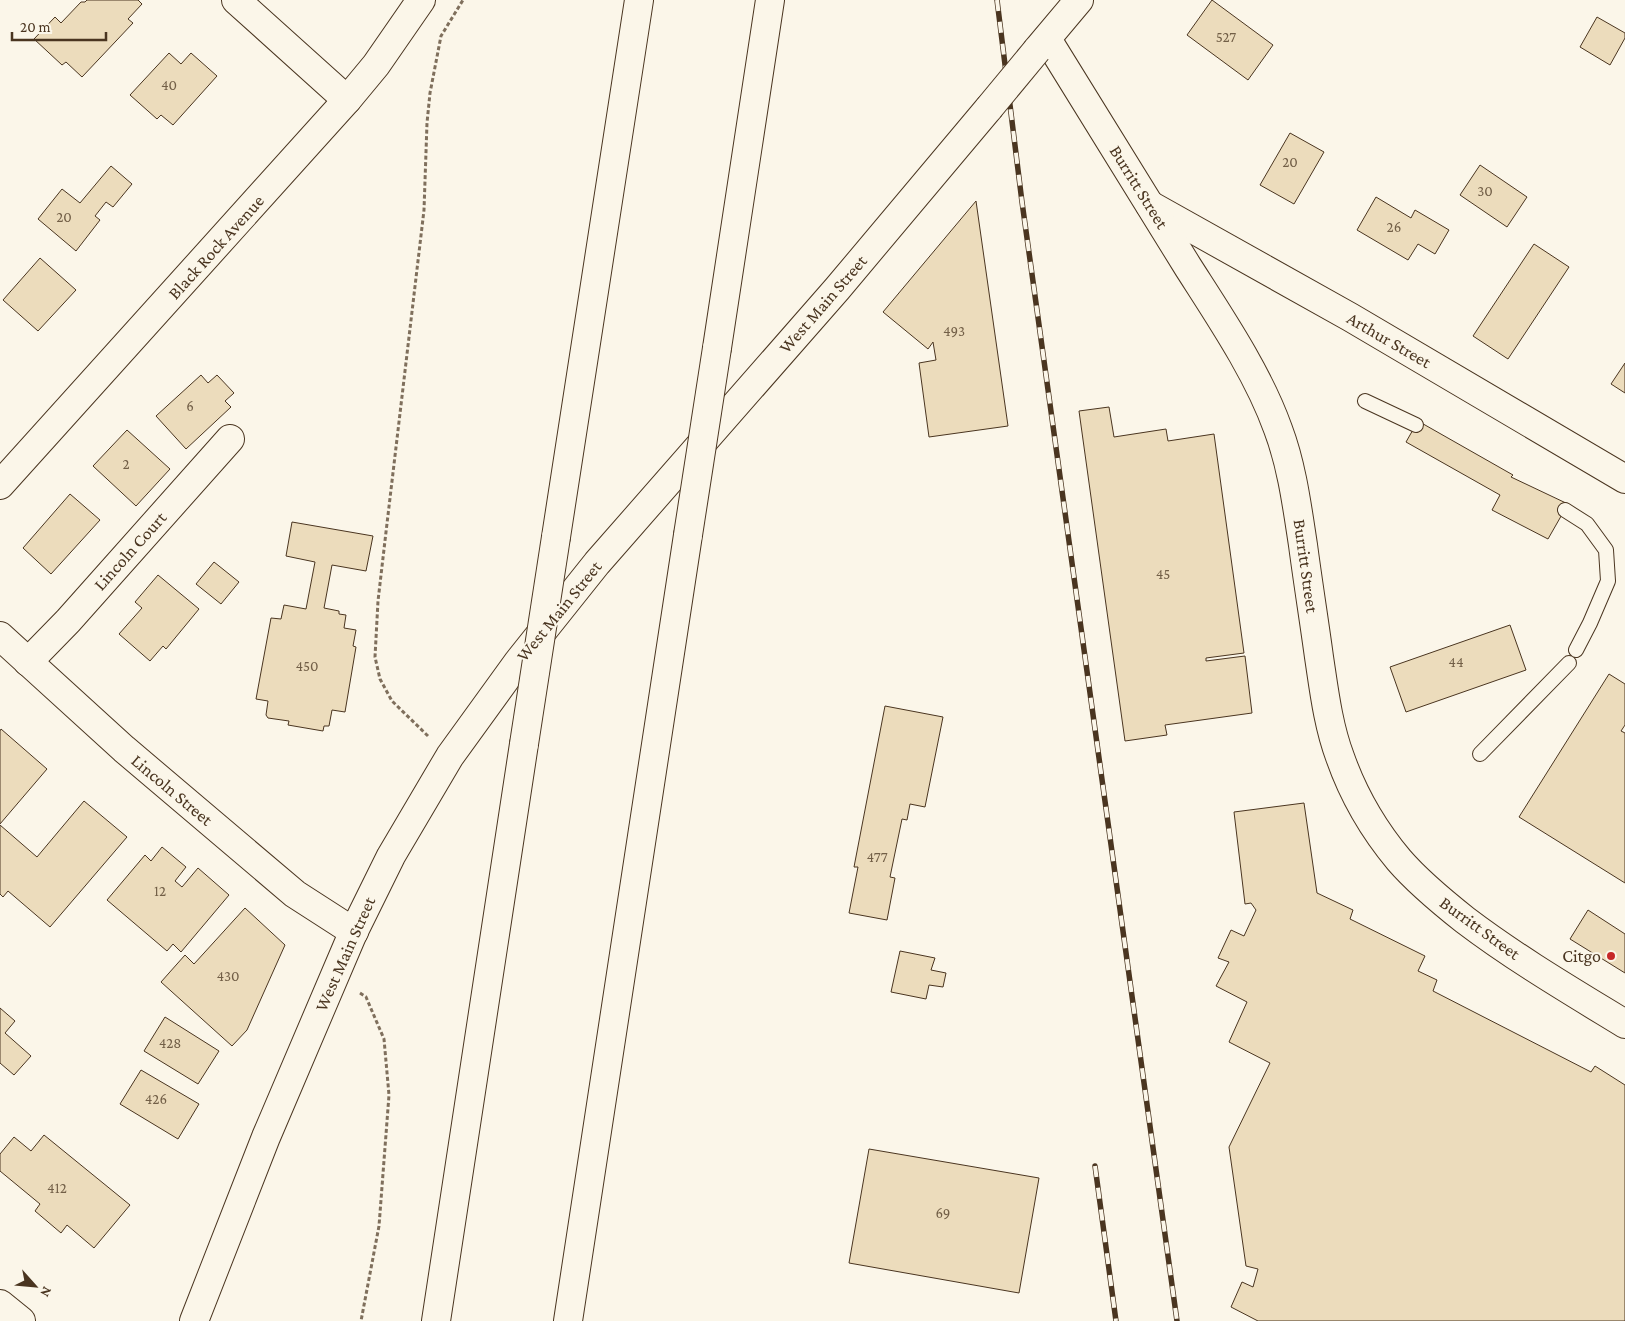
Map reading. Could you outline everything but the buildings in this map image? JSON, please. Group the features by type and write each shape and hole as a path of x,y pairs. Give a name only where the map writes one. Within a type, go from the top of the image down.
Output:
{"main road":[{"path":"236,0 347,100"},
{"name":"Black Rock Avenue","path":"0,484 347,100 376,65 421,0"},
{"path":"436,1321 639,0"},
{"path":"568,1321 770,0"},
{"name":"West Main Street","path":"194,1321 266,1136 354,932 391,856 429,790 467,733 528,648 597,563 837,289 1079,0"},
{"name":"Burritt Street","path":"1042,44 1150,205 1239,351 1263,394 1278,428 1294,487 1330,721 1339,756 1366,813 1380,836 1398,859 1444,903 1475,928 1514,955 1625,1024"},
{"name":"Arthur Street","path":"1150,205 1350,317 1625,479"},
{"name":"Lincoln Court","path":"28,662 68,621 230,438"},
{"name":"Lincoln Street","path":"0,636 124,749 295,894 354,932"},
{"path":"0,1304 21,1321"}],"lane":[{"path":"1365,401 1416,425"},
{"path":"1480,754 1572,656 1590,624 1608,581 1606,550 1587,524 1564,510"}],"path":[{"path":"423,732 392,701 380,679 375,657 378,601 424,210 430,93 441,36 463,0"},
{"path":"361,1321 379,1226 389,1095 384,1039 366,997"}],"railway":[{"path":"997,0 1022,202 1177,1321"},
{"path":"1095,1166 1116,1321"}],"place":[{"name":"Citgo","path":"1611,956"}]}
